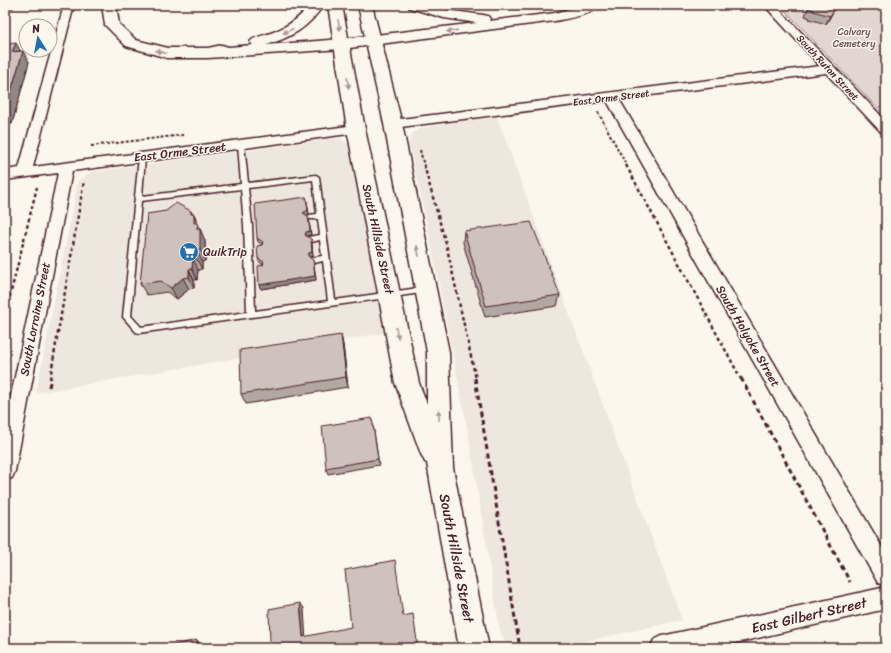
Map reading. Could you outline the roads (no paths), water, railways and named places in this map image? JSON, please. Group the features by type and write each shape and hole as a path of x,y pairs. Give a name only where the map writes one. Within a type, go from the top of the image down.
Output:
{"main road":[{"path":"109,5 112,25 131,43 167,53 208,53 373,41 532,20 568,14 595,5"},
{"path":"208,53 270,39 296,27 312,12 316,5"},
{"name":"South Hillside Street","path":"335,5 356,129 407,383 440,468"},
{"name":"South Hillside Street","path":"365,5 393,124 438,352 440,468 474,648"},
{"path":"415,5 444,14 469,18 532,20"}],"street":[{"path":"25,172 69,5"},
{"name":"South Rutan Street","path":"769,5 886,129"},
{"name":"East Orme Street","path":"393,124 829,69"},
{"name":"South Holyoke Street","path":"611,97 886,575"},
{"name":"East Orme Street","path":"5,175 356,129"},
{"name":"South Lorraine Street","path":"5,471 66,167"},
{"name":"East Gilbert Street","path":"662,648 886,598"}],"lane":[{"path":"241,144 248,226 251,315"},
{"path":"142,157 127,317 139,330 426,289"},
{"path":"138,199 316,177 332,303"},
{"path":"309,217 321,216"},
{"path":"248,226 257,224"},
{"path":"311,239 323,237"},
{"path":"249,247 259,246"},
{"path":"314,260 326,258"},
{"path":"249,268 260,266"}],"place":[{"name":"QuikTrip","path":"189,252"}],"park label":[{"name":"Calvary Cemetery","path":"854,36"}]}
